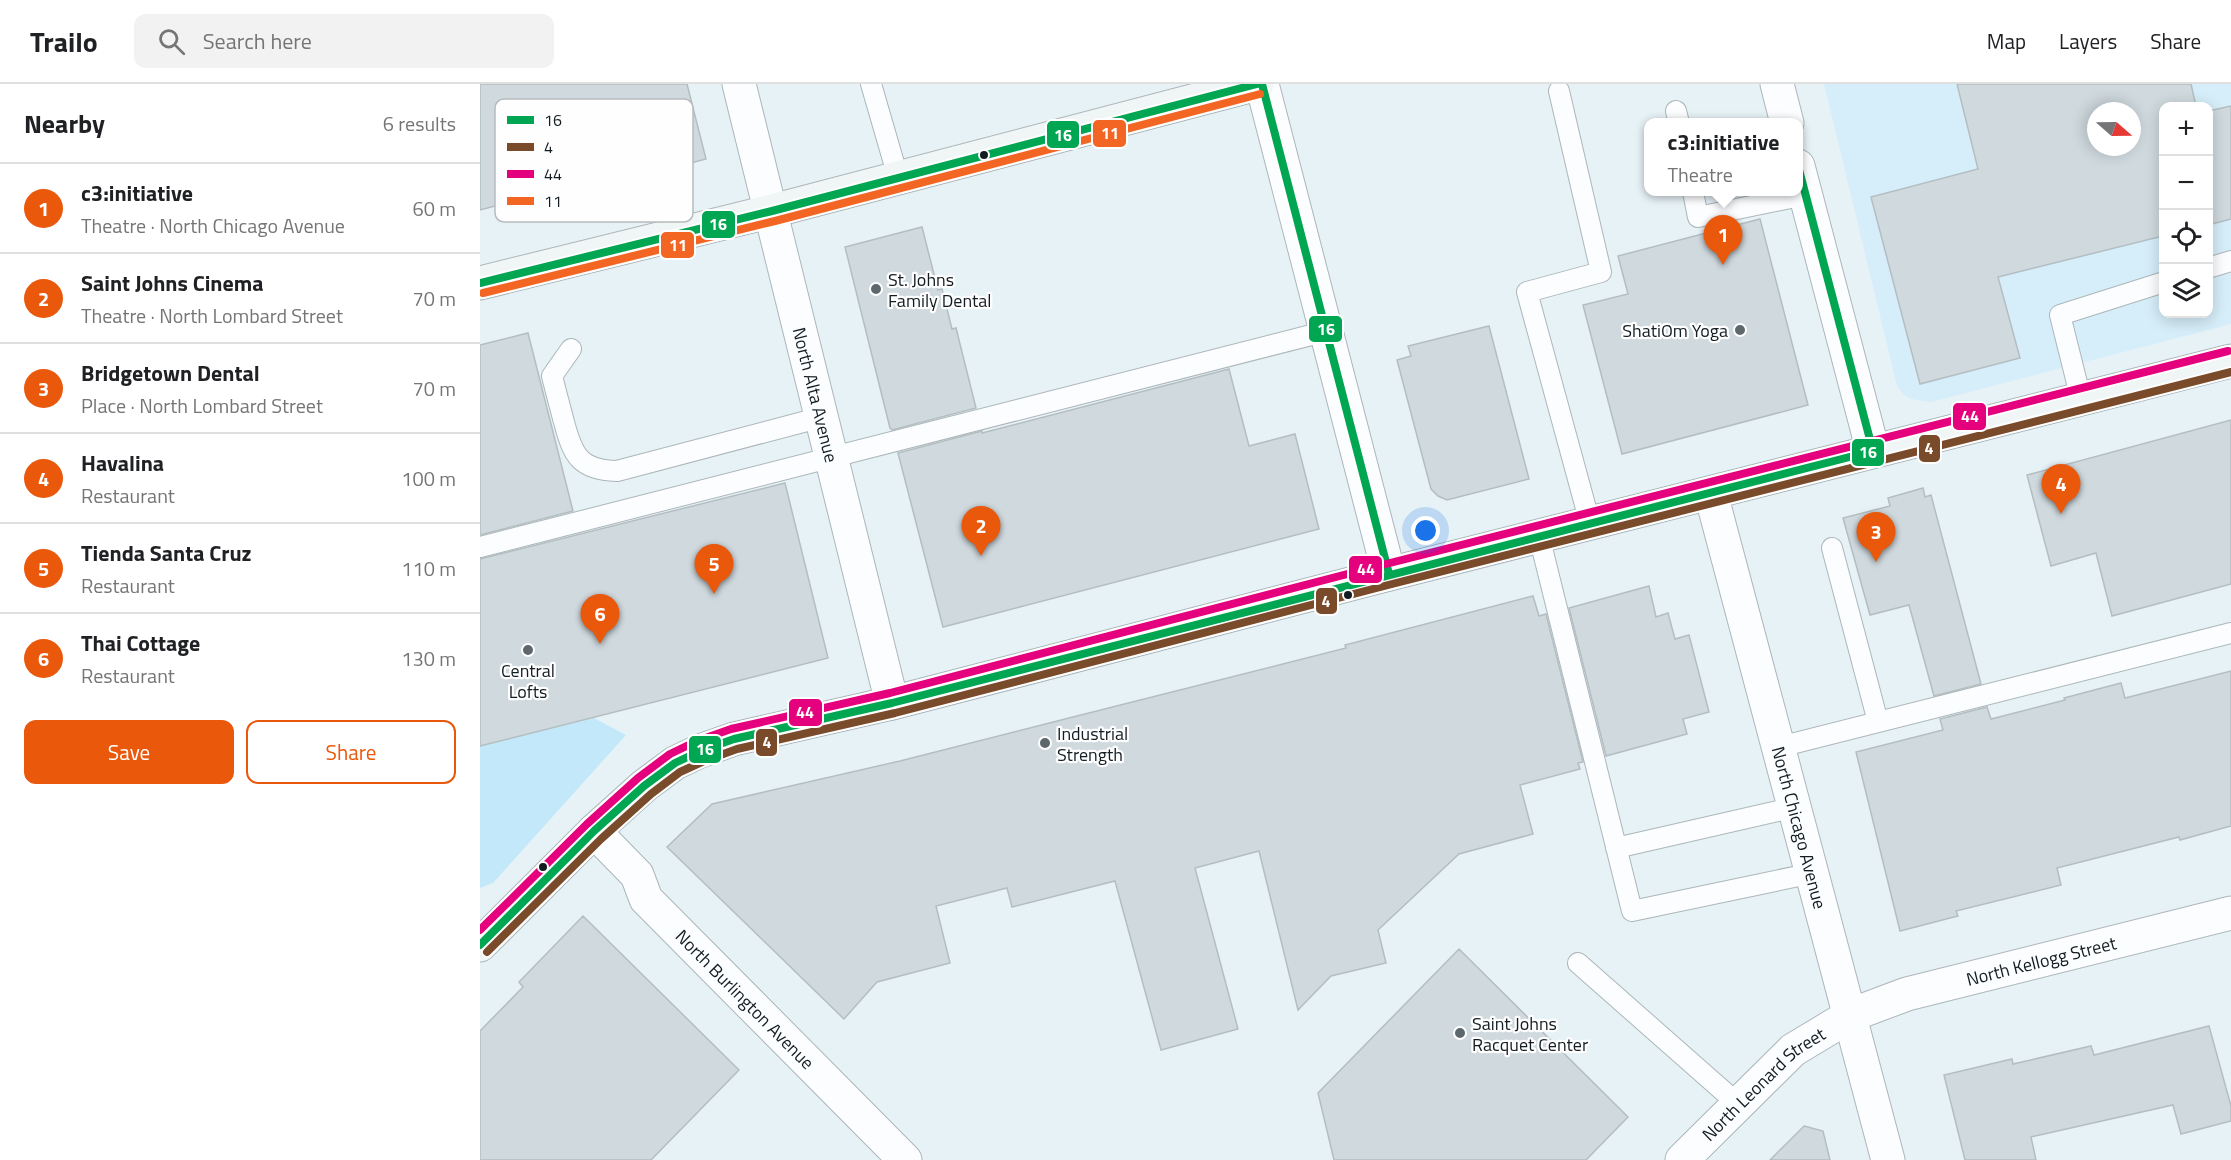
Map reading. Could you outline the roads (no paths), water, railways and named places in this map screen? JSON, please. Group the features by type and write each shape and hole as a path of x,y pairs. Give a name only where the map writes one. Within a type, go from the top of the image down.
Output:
{"street":[{"name":"North Alta Avenue","path":"740,84 892,703"},
{"path":"480,283 772,211 1257,84"},
{"path":"1262,84 1389,574"},
{"path":"1777,84 1786,118"},
{"path":"1803,185 1873,451"},
{"path":"480,945 594,831 644,786 675,763 734,739 892,703 1389,574 2231,361"},
{"name":"North Chicago Avenue","path":"1711,494 1888,1160"},
{"name":"North Burlington Avenue","path":"594,831 637,875 646,899 905,1160"},
{"name":"North Kellogg Street","path":"1851,1015 1907,994 2231,913"},
{"name":"North Leonard Street","path":"1682,1160 1793,1050 1851,1015"}],"lane":[{"path":"871,84 898,177"},
{"path":"1559,91 1601,272 1527,292 1590,523"},
{"path":"1694,196 1698,217 1759,196"},
{"path":"2213,266 2231,261"},
{"path":"2081,399 2060,315 2159,283"},
{"path":"480,547 1327,331"},
{"path":"571,349 552,376 570,447 590,466 603,471 617,471 822,417"},
{"path":"1539,536 1632,911 1813,873"},
{"path":"1832,548 1878,722"},
{"path":"1779,747 2231,633"},
{"path":"1616,848 1795,807"},
{"path":"1578,963 1738,1104"}],"place":[{"name":"c3:initiative","path":"1723,265"},
{"name":"St. Johns Family Dental","path":"876,289"},
{"name":"ShatiOm Yoga","path":"1740,330"},
{"name":"Havalina","path":"2061,514"},
{"name":"Saint Johns Cinema","path":"981,556"},
{"name":"Bridgetown Dental","path":"1876,562"},
{"name":"Tienda Santa Cruz","path":"714,594"},
{"name":"Thai Cottage","path":"600,644"},
{"name":"Central Lofts","path":"528,650"},
{"name":"Industrial Strength","path":"1045,743"},
{"name":"Saint Johns Racquet Center","path":"1460,1033"}]}
